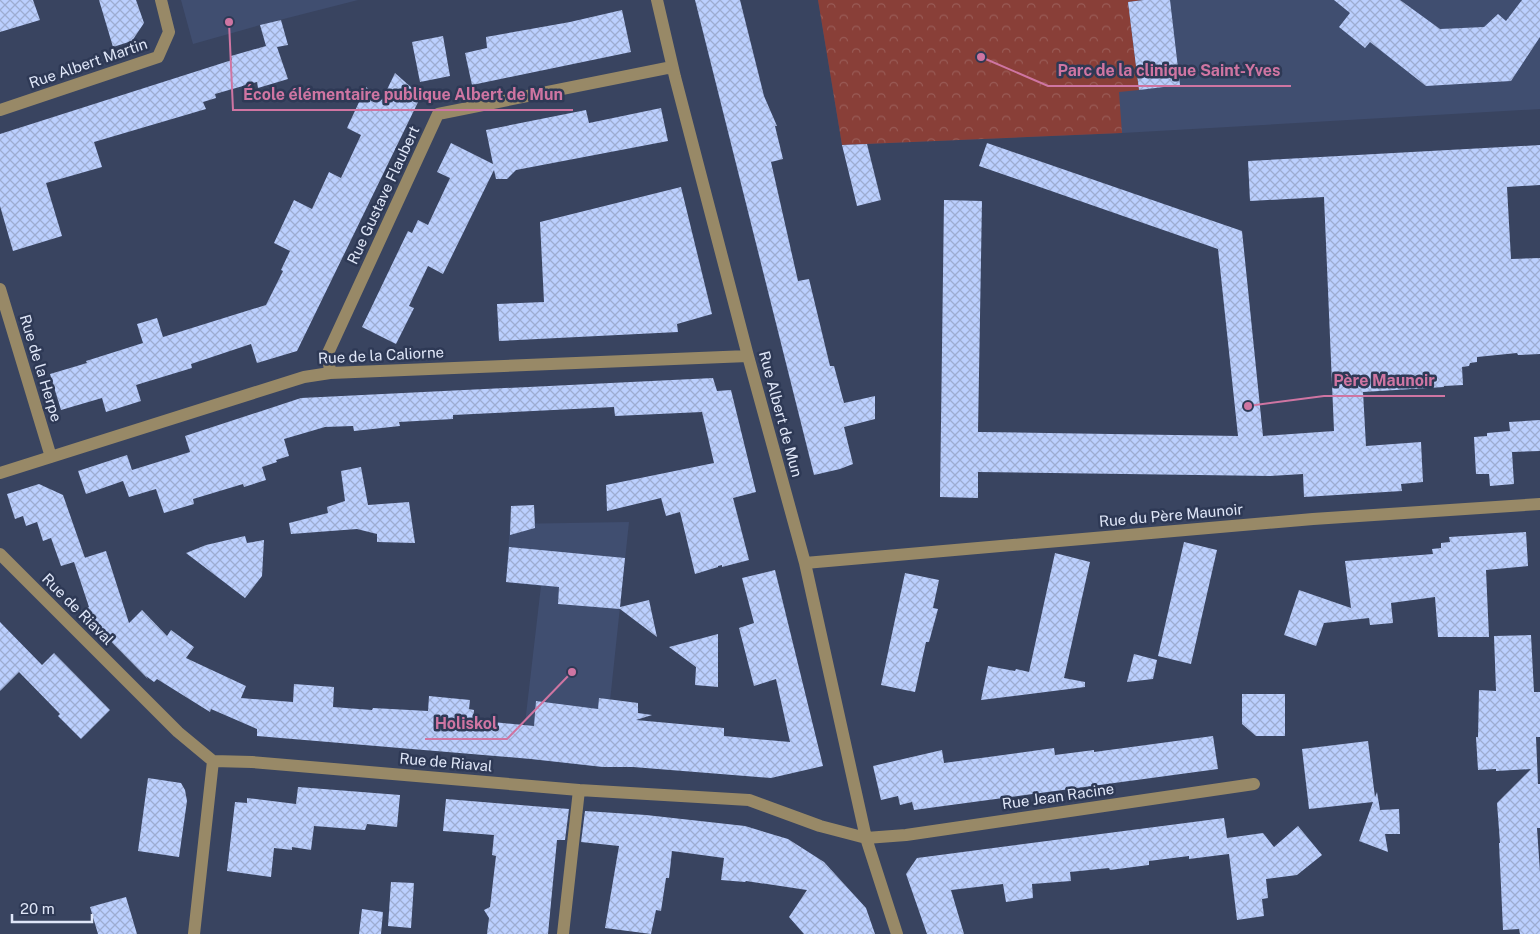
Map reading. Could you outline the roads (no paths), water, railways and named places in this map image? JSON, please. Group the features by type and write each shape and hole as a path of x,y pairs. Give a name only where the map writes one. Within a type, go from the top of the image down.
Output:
{"street":[{"name":"Rue Albert Martin","path":"0,110 158,57 169,32 161,0"},
{"name":"Rue Albert de Mun","path":"657,0 672,67 805,563 866,838"},
{"name":"Rue Gustave Flaubert","path":"330,373 328,353 438,114 672,67"},
{"name":"Rue de la Herpe","path":"0,289 51,457"},
{"name":"Rue de la Caliorne","path":"0,473 304,377 330,373 748,356"},
{"name":"Rue du Père Maunoir","path":"805,563 1313,519 1540,504"},
{"name":"Rue de Riaval","path":"0,554 178,732 212,761 252,762 579,790 749,800 820,826 866,838"},
{"path":"194,934 212,761"},
{"name":"Rue Jean Racine","path":"866,838 906,835 1254,784"},
{"path":"563,934 579,790"},
{"path":"866,838 897,934"}],"place":[{"name":"École élémentaire publique Albert de Mun","path":"229,22"},
{"name":"Parc de la clinique Saint-Yves","path":"981,57"},
{"name":"Père Maunoir","path":"1248,406"},
{"name":"Holiskol","path":"572,672"}]}
